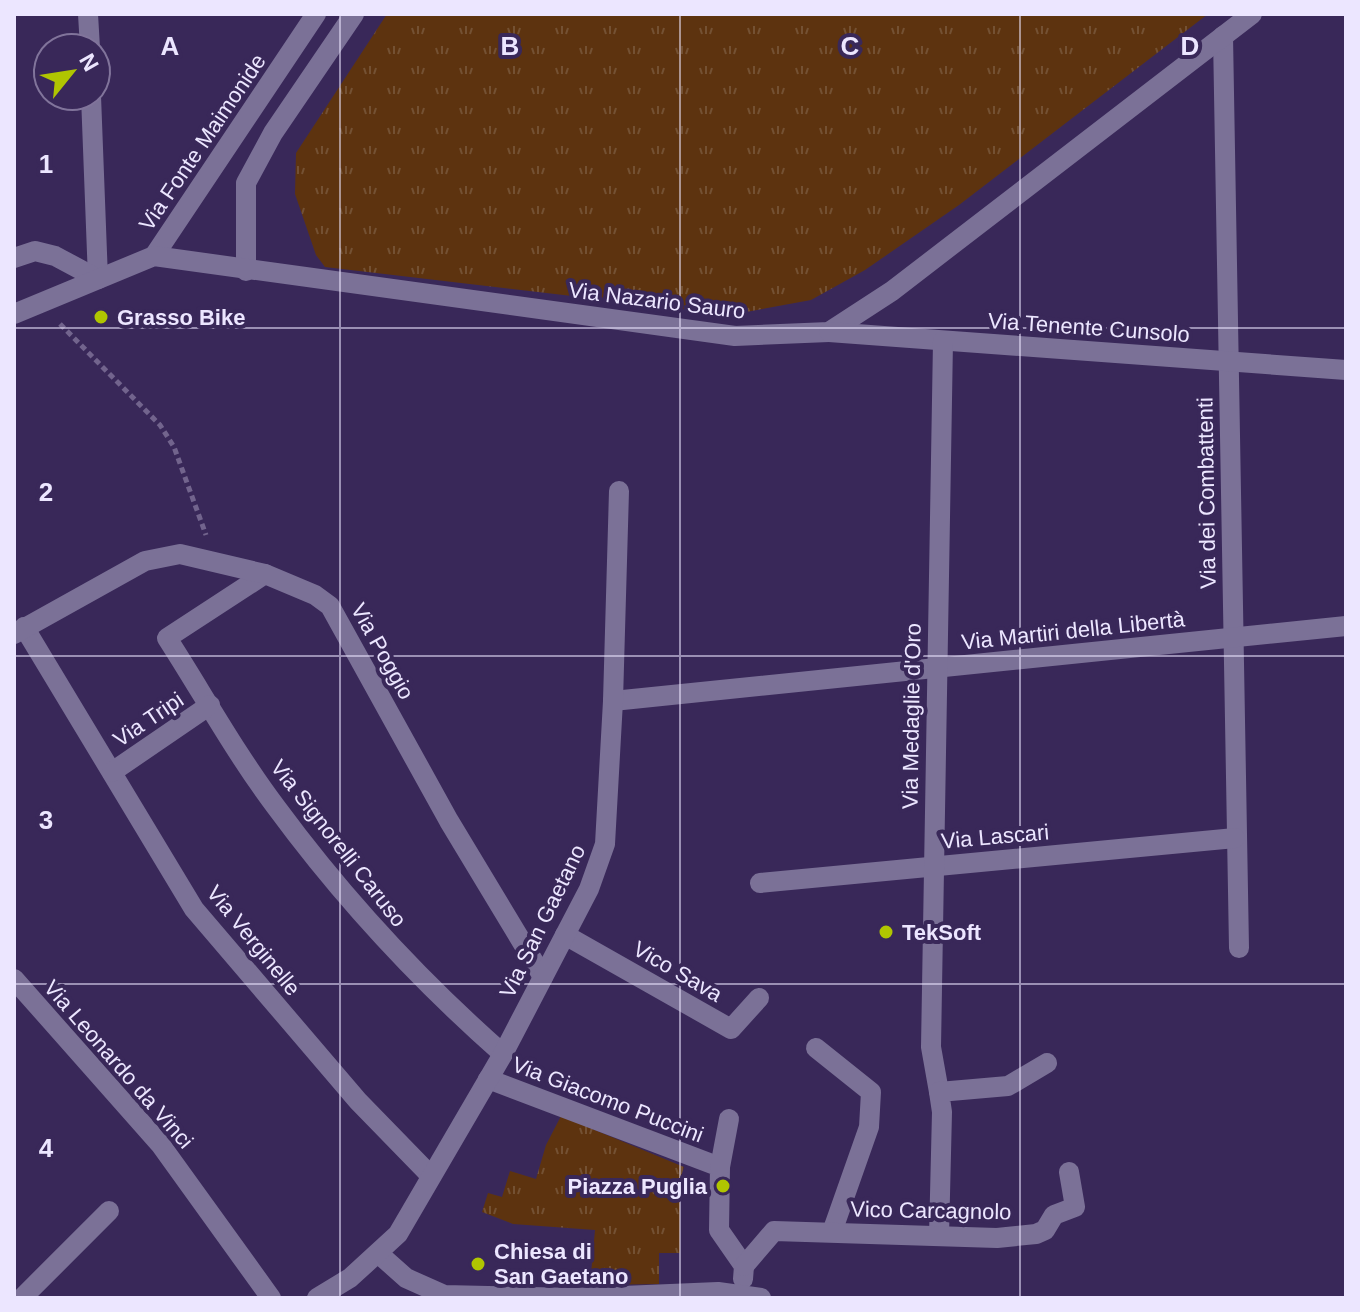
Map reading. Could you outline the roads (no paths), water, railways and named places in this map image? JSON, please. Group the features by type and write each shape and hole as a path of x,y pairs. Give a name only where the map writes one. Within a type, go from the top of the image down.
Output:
{"street":[{"name":"Via Fonte Maimonide","path":"154,256 316,14"},
{"path":"246,271 246,183 273,133 354,14"},
{"path":"829,332 892,291 1252,14"},
{"name":"Via dei Combattenti","path":"1223,36 1239,948"},
{"path":"92,112 98,279"},
{"path":"14,258 35,251 55,256 98,279"},
{"name":"Via Nazario Sauro","path":"154,256 735,336 829,332"},
{"path":"14,314 154,256"},
{"name":"Via Tenente Cunsolo","path":"829,332 1346,370"},
{"name":"Via Medaglie d'Oro","path":"939,1236 942,1112 931,1047 943,341"},
{"name":"Via San Gaetano","path":"317,1298 350,1278 398,1234 503,1054 589,889 605,844 619,491"},
{"name":"Via Poggio","path":"19,631 145,561 180,554 265,574 315,595 330,606 449,821 543,977"},
{"name":"Via Signorelli Caruso","path":"265,574 167,638 275,807 389,946 460,1017 503,1054"},
{"name":"Via Martiri della Libertà","path":"613,701 1346,626"},
{"name":"Via Verginelle","path":"19,631 112,772 194,909 358,1101 431,1176"},
{"name":"Via Tripi","path":"112,772 210,705"},
{"name":"Via Lascari","path":"760,883 1235,838"},
{"name":"Vico Sava","path":"565,935 731,1029 759,998"},
{"name":"Via Leonardo da Vinci","path":"14,981 160,1144 271,1298"},
{"path":"816,1048 871,1092 869,1127 832,1232"},
{"path":"939,1092 1008,1086 1047,1063"},
{"name":"Via Giacomo Puccini","path":"488,1079 716,1165"},
{"path":"379,1254 406,1278 444,1296 575,1298 718,1292 751,1296 744,1266 719,1230 716,1165 729,1119"},
{"name":"Vico Carcagnolo","path":"744,1266 774,1231 997,1238 1036,1234 1045,1230 1054,1215 1075,1207 1069,1172"},
{"path":"22,1298 109,1211"}],"place":[{"name":"Grasso Bike","path":"101,317"},
{"name":"TekSoft","path":"886,932"},
{"name":"Piazza Puglia","path":"723,1186"},
{"name":"Chiesa di San Gaetano","path":"478,1264"}]}
